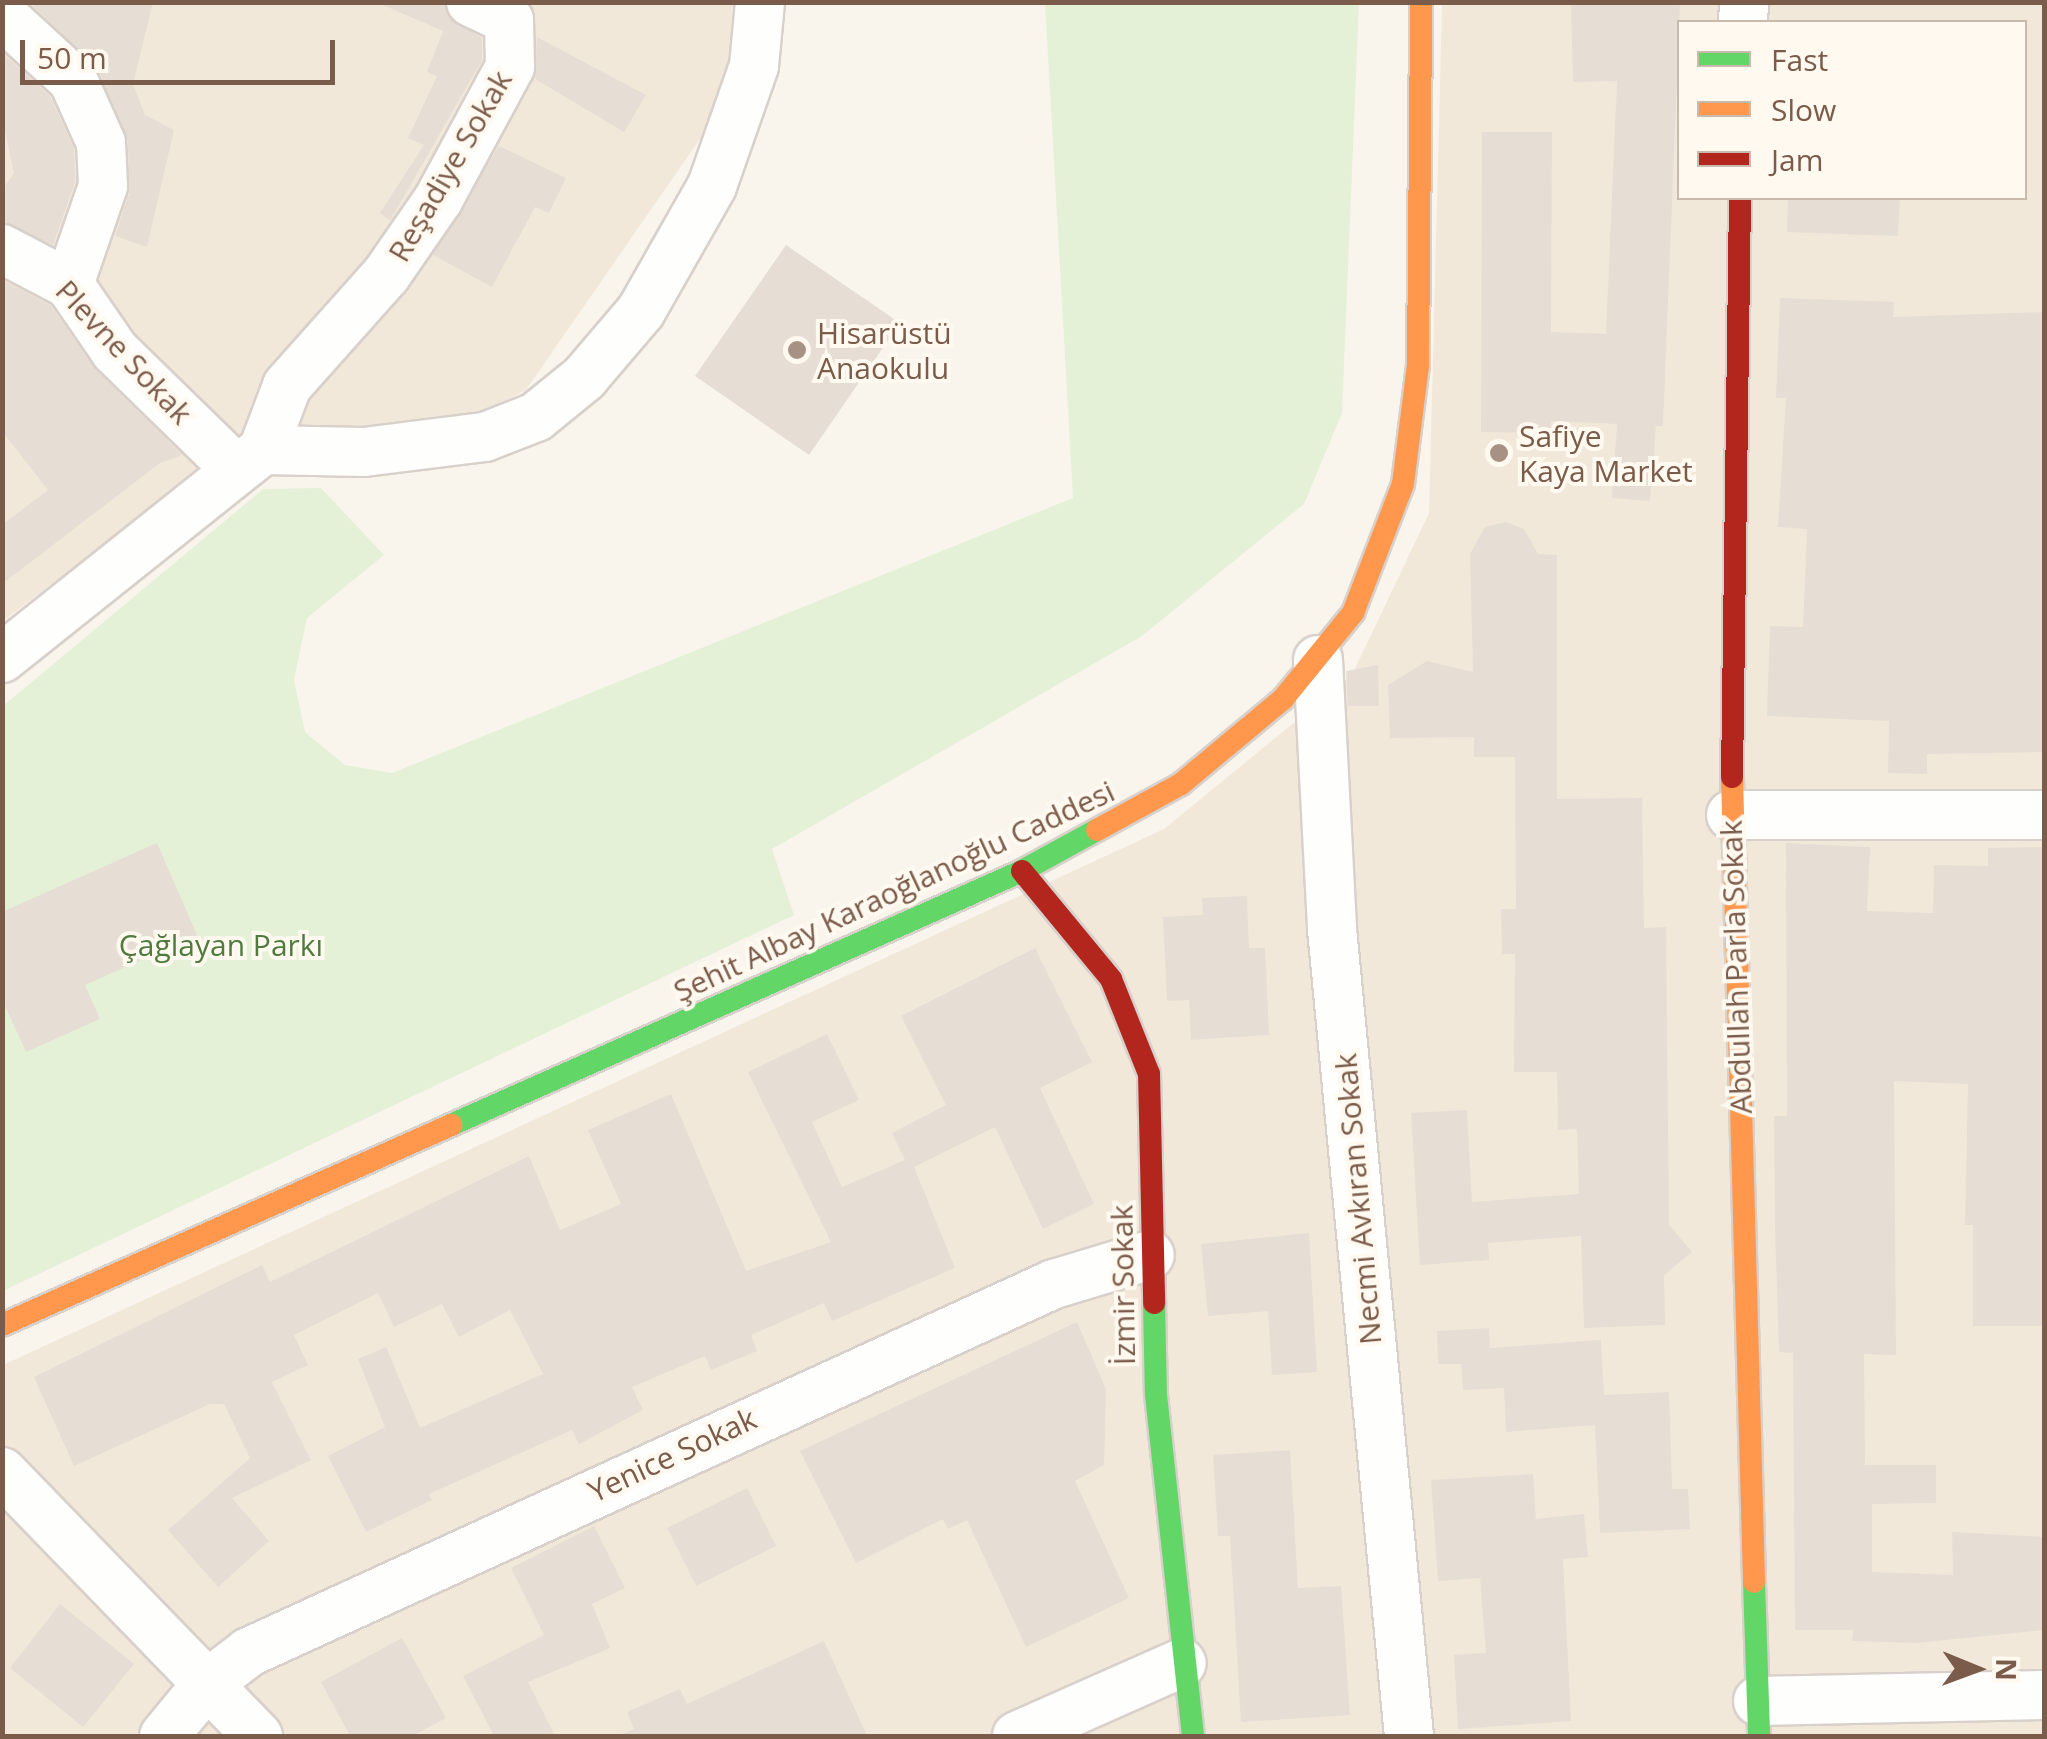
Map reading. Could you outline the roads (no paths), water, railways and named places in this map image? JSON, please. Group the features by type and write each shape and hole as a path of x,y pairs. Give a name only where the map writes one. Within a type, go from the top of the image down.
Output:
{"street":[{"path":"2,658 249,459 364,452 485,438 536,416 584,378 641,311 712,186 754,66 760,2"},
{"name":"Şehit Albay Karaoğlanoğlu Caddesi","path":"2,1326 1022,871 1181,784 1318,660 1353,613 1382,548 1412,434 1421,2"},
{"name":"Reşadiye Sokak","path":"249,459 287,386 386,275 438,200 510,67 490,11"},
{"path":"2,14 73,80 101,143 103,186 69,284"},
{"name":"Abdullah Parla Sokak","path":"1740,200 1731,815 1759,1719"},
{"name":"Plevne Sokak","path":"2,249 69,284 115,351 249,459"},
{"name":"Necmi Avkıran Sokak","path":"1318,660 1332,928 1409,1736"},
{"path":"1731,815 2044,816"},
{"name":"İzmir Sokak","path":"1022,871 1111,978 1142,1039 1153,1116 1150,1255 1182,1663 1192,1736"},
{"name":"Yenice Sokak","path":"164,1736 207,1684 249,1652 678,1452 1054,1284 1150,1255"},
{"path":"2,1472 258,1736"},
{"path":"1017,1736 1182,1663"},
{"path":"1759,1719 2044,1695"}],"place":[{"name":"Hisarüstü Anaokulu","path":"797,350"},
{"name":"Safiye Kaya Market","path":"1499,453"}],"park label":[{"name":"Çağlayan Parkı","path":"221,945"}]}
